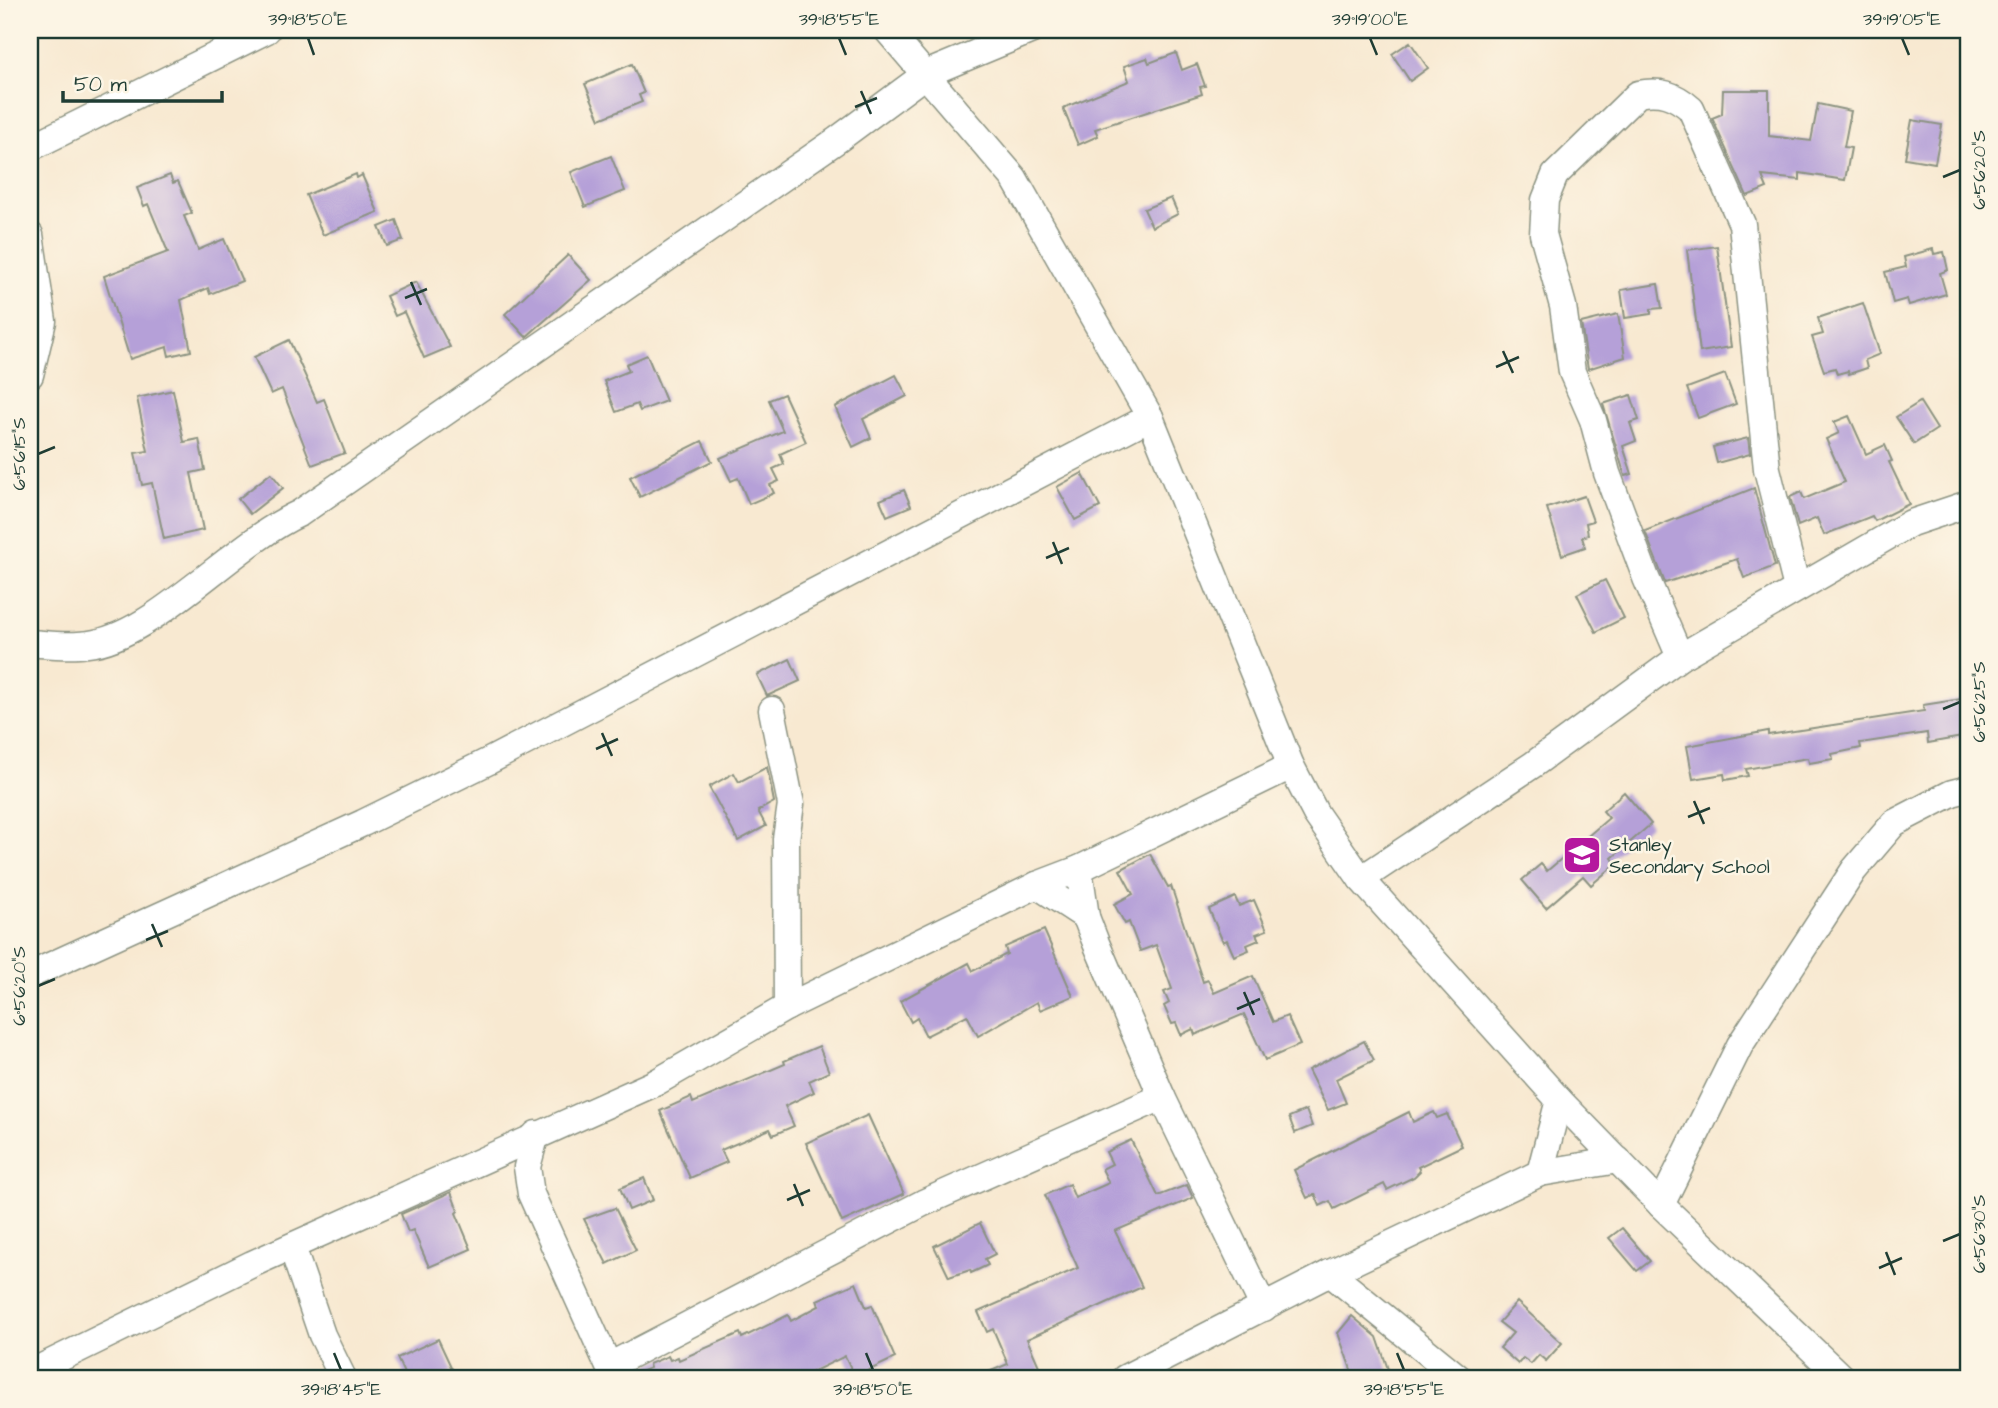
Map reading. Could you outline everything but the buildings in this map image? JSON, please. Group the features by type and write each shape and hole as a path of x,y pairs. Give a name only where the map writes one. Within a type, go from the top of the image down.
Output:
{"street":[{"path":"30,148 267,30"},
{"path":"887,30 1014,178 1150,417 1291,766 1316,814 1361,879 1559,1100 1661,1205 1842,1378"},
{"path":"30,643 96,643 132,628 172,602 272,526 300,513 837,140 926,74 1032,30"},
{"path":"1680,657 1646,578 1607,472 1593,420 1572,372 1563,306 1543,234 1545,200 1555,175 1638,94 1654,91 1676,97 1691,109 1742,224 1767,469 1797,588"},
{"path":"30,235 43,321 30,375"},
{"path":"30,975 363,823 489,761 1150,417"},
{"path":"1361,879 1534,764 1680,657 1911,523 1968,504"},
{"path":"772,710 791,804 786,839 787,1007"},
{"path":"30,1373 292,1247 536,1134 654,1083 787,1007 1037,885 1079,869 1291,766"},
{"path":"1661,1205 1741,1045 1854,870 1894,823 1952,793 1968,789"},
{"path":"1079,869 1086,917 1162,1097 1264,1308"},
{"path":"1037,885 1086,917"},
{"path":"536,1134 527,1167 531,1194 612,1372 923,1203 1162,1097"},
{"path":"1540,1173 1559,1100"},
{"path":"1125,1378 1330,1273 1540,1173 1618,1160"},
{"path":"292,1247 323,1335 344,1378"},
{"path":"1330,1273 1460,1378"}],"place":[{"name":"Stanley Secondary School","path":"1582,855"}]}
